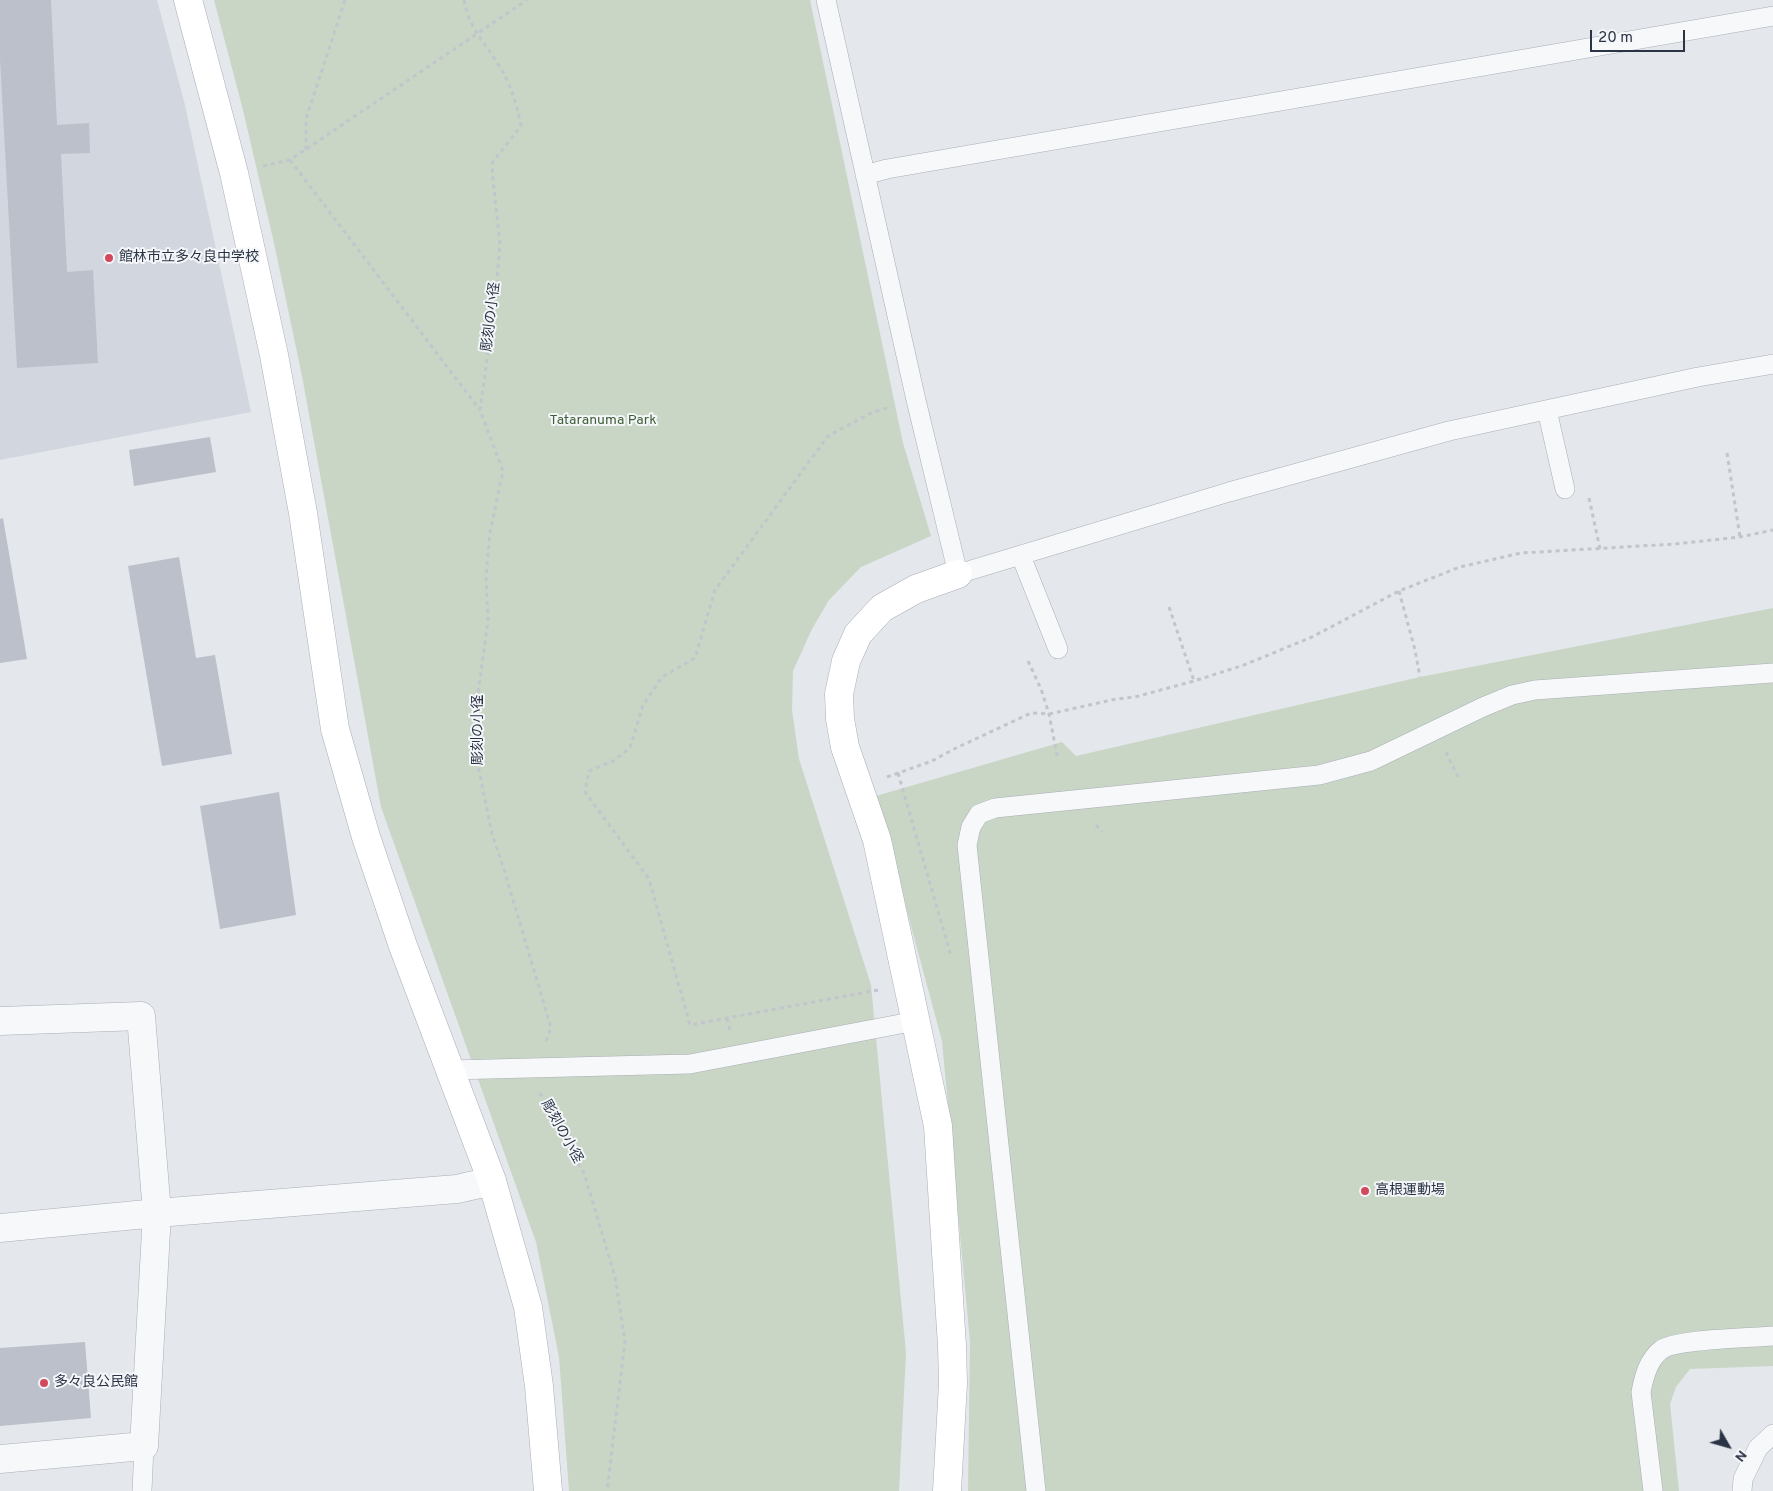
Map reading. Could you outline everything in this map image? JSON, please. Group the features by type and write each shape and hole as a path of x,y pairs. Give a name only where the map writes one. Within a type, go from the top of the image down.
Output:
{"street":[{"path":"188,0 234,173 274,355 303,513 335,729 366,837 403,946 492,1181 528,1307 539,1386 548,1491"},
{"path":"947,1491 953,1383 938,1126 877,840 845,747 840,719 839,694 846,661 858,634 882,608 916,589 958,574"},
{"path":"0,1021 141,1016 157,1213 144,1446 0,1459"},
{"path":"0,1228 157,1213 457,1189 492,1181"}],"lane":[{"path":"826,0 916,400 958,574 1229,492 1449,431 1698,377 1773,364"},
{"path":"865,175 897,167 1773,16"},
{"path":"1546,410 1566,489"},
{"path":"1021,556 1058,649"},
{"path":"1036,1491 967,845 971,828 979,814 995,808 1319,776 1371,761 1483,707 1512,695 1535,690 1773,673"},
{"path":"450,1070 690,1064 916,1021"},
{"path":"1653,1491 1641,1392 1643,1380 1650,1363 1661,1350 1676,1344 1773,1336"},
{"path":"1742,1491 1743,1479 1758,1448 1773,1434"},
{"path":"142,1491 144,1446"}],"path":[{"path":"306,150 306,119 345,0"},
{"name":"彫刻の小径","path":"464,0 467,15 477,34 497,62 515,97 521,126 492,162 492,180 500,244 495,302 480,410 502,472 490,532 486,577 488,621 478,693 478,765 492,834 551,1028 537,1068 540,1094 561,1136 584,1173 615,1276 625,1341 607,1491"},
{"path":"234,173 290,160 527,0"},
{"path":"290,160 480,410"},
{"path":"879,990 690,1025 649,879 585,792 589,771 613,761 630,748 643,705 662,677 695,658 715,590 828,436 873,412 916,400"},
{"path":"1727,453 1740,537"},
{"path":"1588,493 1600,549"},
{"path":"881,780 932,762 954,749 1031,713 1050,714 1116,699 1135,697 1244,665 1312,637 1398,591 1460,567 1521,553 1676,544 1740,537 1773,530"},
{"path":"1398,591 1415,650 1420,677"},
{"path":"1169,607 1194,681"},
{"path":"1028,661 1050,714 1058,760"},
{"path":"1446,752 1460,781"},
{"path":"898,773 958,980 981,975"}],"shaded area":[{"name":"館林市立多々良中学校","path":"0,0 157,0 185,105 251,412 0,460"}],"green space":[{"name":"Tataranuma Park","path":"214,0 810,0 903,443 931,536 861,567 829,600 812,629 793,671 792,710 799,759 871,985 906,1353 899,1491 569,1491 559,1357 536,1242 381,807 302,376 274,243 242,106"},
{"name":"高根運動場","path":"1773,608 1773,1366 1690,1369 1676,1387 1670,1404 1679,1491 968,1491 970,1342 942,1041 876,796 1062,742 1076,756 1420,677"}],"building":[{"path":"0,0 51,0 57,125 89,123 90,153 61,154 67,272 93,270 98,363 17,368 0,59"},
{"path":"210,437 216,472 134,486 129,450"},
{"path":"3,518 27,659 0,663 0,519"},
{"path":"179,557 196,658 215,655 232,754 162,766 128,566"},
{"path":"279,792 296,915 220,929 200,806"},
{"name":"多々良公民館","path":"85,1342 91,1418 0,1426 0,1348"}],"place":[{"name":"館林市立多々良中学校","path":"109,258"},
{"name":"高根運動場","path":"1365,1191"},
{"name":"多々良公民館","path":"44,1383"}]}
